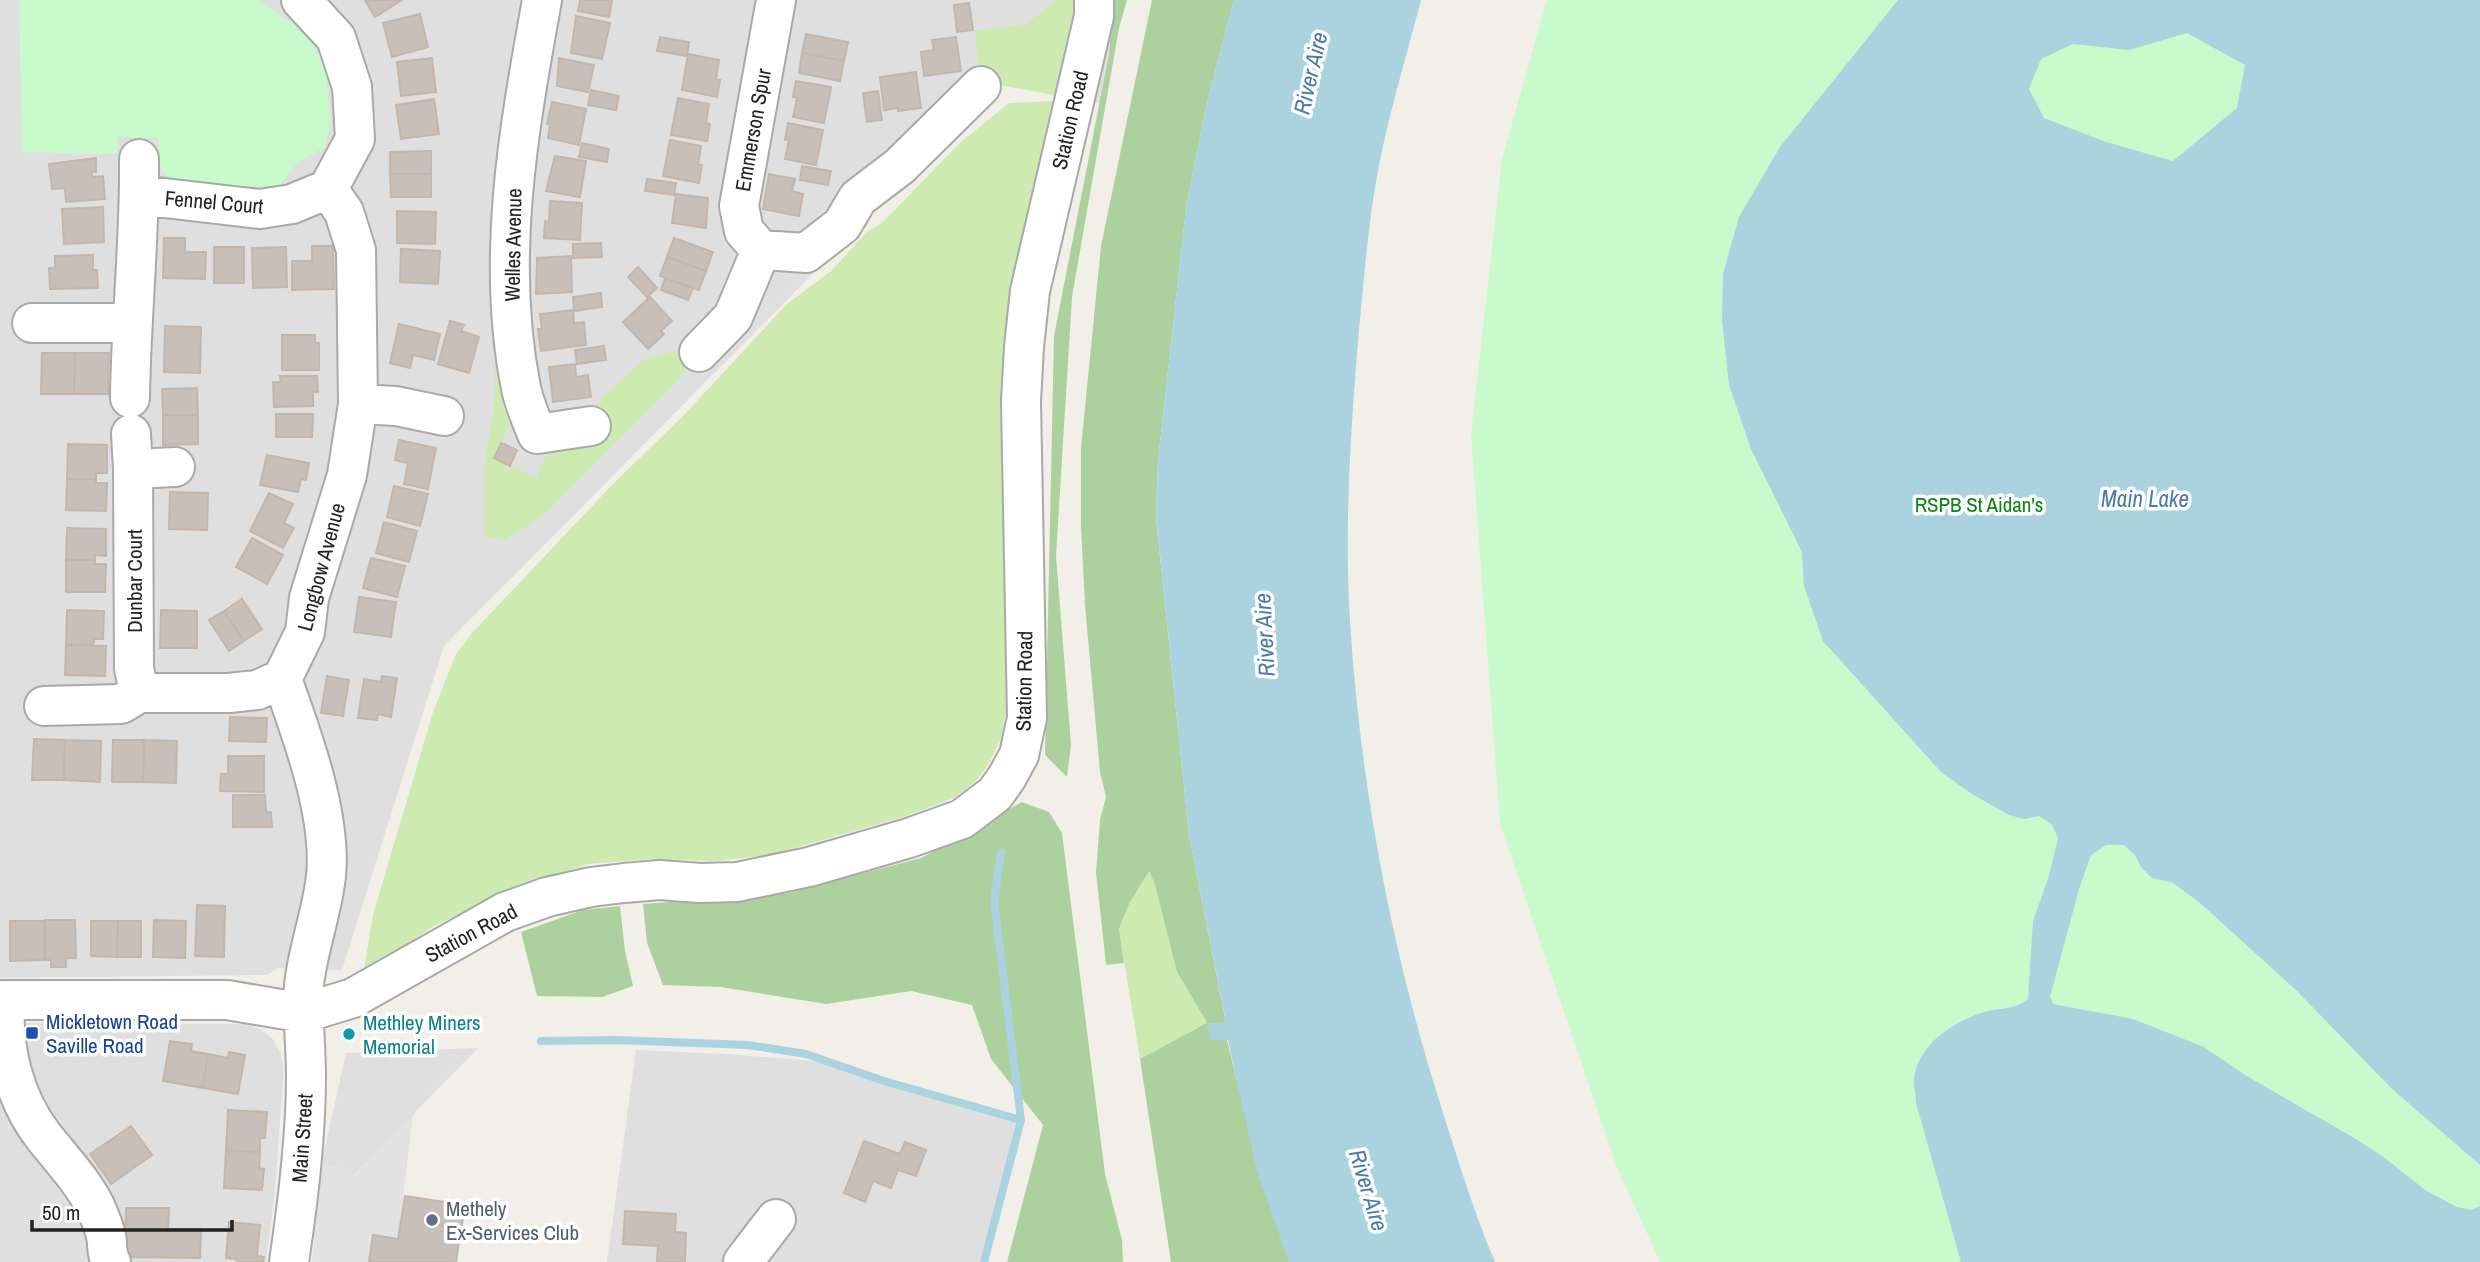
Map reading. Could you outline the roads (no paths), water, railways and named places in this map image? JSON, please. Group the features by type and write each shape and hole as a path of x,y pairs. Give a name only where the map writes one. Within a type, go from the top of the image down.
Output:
{"street":[{"path":"301,0 336,38 352,87 355,139 328,189"},
{"name":"Welles Avenue","path":"542,0 520,120 511,211 509,292 521,390 537,434 591,426"},
{"name":"Emmerson Spur","path":"761,250 744,231 739,206 776,0"},
{"name":"Station Road","path":"304,1013 353,998 505,912 547,897 591,887 660,880 737,882 809,867 909,838 962,819 995,794 1019,755 1027,718 1021,401 1030,292 1094,16 1094,0"},
{"path":"699,352 733,317 761,250 806,253 842,225 858,198 900,166 981,86"},
{"name":"Fennel Court","path":"131,434 131,323 139,177 260,209 292,204 328,189"},
{"name":"Longbow Avenue","path":"282,679 305,632 309,598 346,475 358,404 356,250 344,212 328,189"},
{"path":"32,323 131,323"},
{"path":"358,404 396,406 444,416"},
{"path":"131,434 175,467"},
{"name":"Dunbar Court","path":"131,434 134,668 139,693"},
{"path":"44,706 121,704 139,693 257,690 282,679 308,754 324,836 326,873 320,914 309,958 304,1013 227,1000 3,1000 10,1066 23,1102 42,1135 81,1181 96,1209 111,1262"},
{"name":"Main Street","path":"289,1262 298,1203 306,1077 304,1013"},
{"path":"743,1262 776,1219"}],"water":[{"name":"River Aire","path":"1234,0 1421,0 1386,131 1369,233 1349,475 1350,621 1361,742 1370,802 1405,980 1438,1097 1495,1262 1289,1262 1256,1168 1228,1040 1211,1041 1207,1024 1226,1022 1189,835 1156,517 1158,461 1186,208 1207,102"},
{"name":"Main Lake","path":"1898,0 2480,0 2480,1165 2391,1088 2296,990 2199,902 2173,883 2152,878 2124,845 2106,845 2091,855 2050,997 2053,1004 2133,1019 2204,1047 2245,1075 2356,1139 2425,1190 2457,1207 2471,1210 2480,1206 2480,1262 1961,1262 1916,1103 1914,1080 1929,1046 1947,1030 1970,1017 2017,1005 2028,999 2033,921 2048,879 2058,838 2052,825 2039,816 2025,819 2009,815 1941,772 1823,641 1804,586 1802,552 1751,449 1729,385 1722,320 1723,274 1739,217 1780,147","holes":["2187,33 2245,65 2237,108 2173,161 2106,142 2044,118 2029,89 2041,59 2073,44 2129,50"]}],"waterway":[{"path":"984,1262 1021,1120 994,901 1001,853"},
{"path":"541,1041 616,1040 748,1045 806,1054 884,1081 1021,1120"}],"place":[{"name":"Mickletown Road Saville Road","path":"32,1033"},
{"name":"Methley Miners Memorial","path":"349,1034"},
{"name":"Methely Ex-Services Club","path":"432,1220"}],"park label":[{"name":"RSPB St Aidan's","path":"1979,504"}]}
